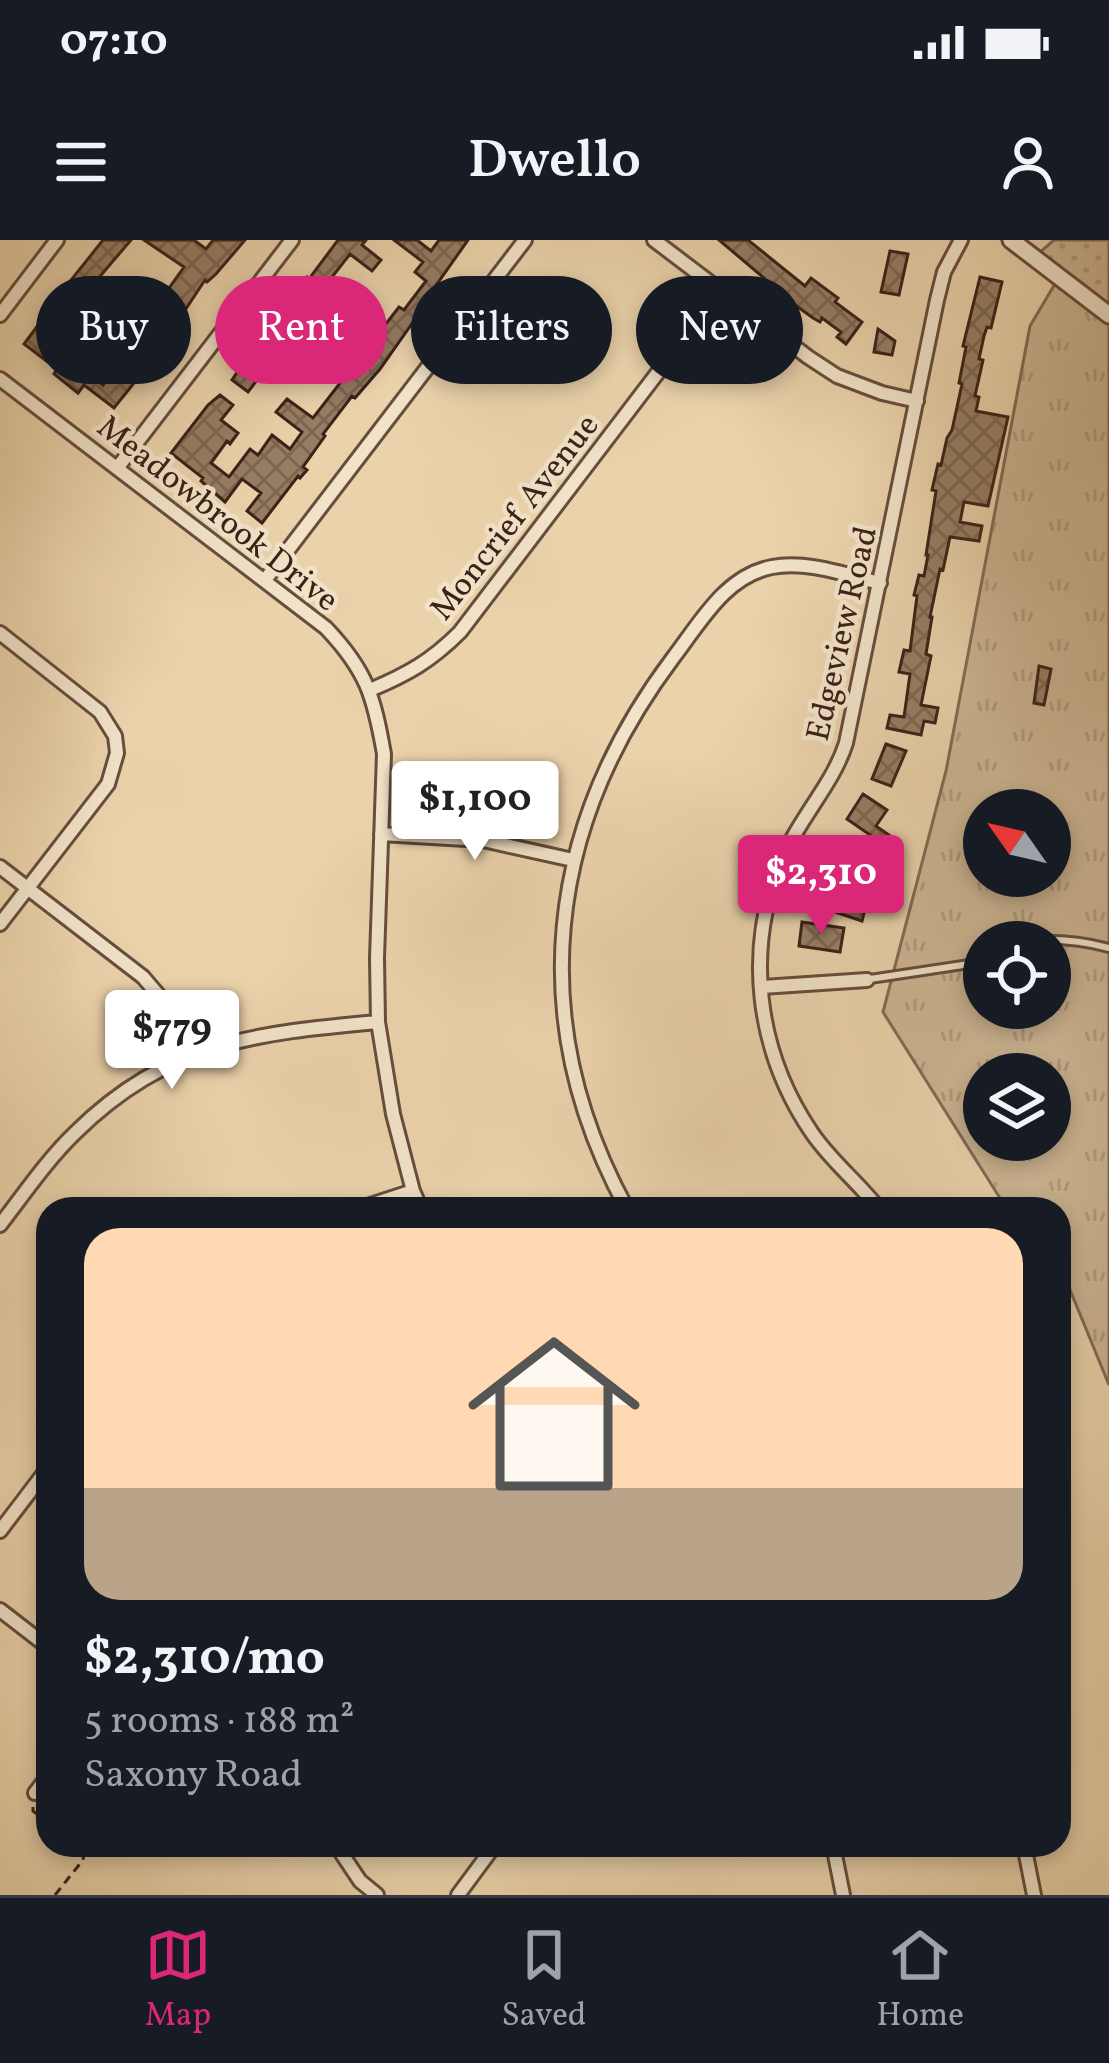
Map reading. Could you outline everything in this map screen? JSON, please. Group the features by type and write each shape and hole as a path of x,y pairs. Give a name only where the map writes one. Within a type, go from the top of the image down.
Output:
{"street":[{"path":"0,315 57,240"},
{"path":"118,467 292,240"},
{"path":"265,580 525,240"},
{"path":"654,240 701,276"},
{"path":"1011,240 1109,315"},
{"name":"Edgeview Road","path":"868,1197 824,1149 783,1083 769,1046 761,987 762,926 788,846 843,754 937,300 954,243"},
{"path":"803,354 837,376 916,401"},
{"name":"Meadowbrook Drive","path":"0,379 326,628 370,690 384,754 378,1022 387,1089 416,1197"},
{"name":"Moncrief Avenue","path":"370,690 419,668 460,632 649,384"},
{"path":"621,1197 583,1109 568,1047 562,977 573,860 589,809 619,740 650,688 730,588 755,572 783,566 804,566 880,583"},
{"path":"0,633 100,712 115,736 117,753 108,784 0,924"},
{"path":"381,834 483,840 573,860"},
{"path":"0,867 134,969 166,1004 190,1055"},
{"path":"761,987 867,980"},
{"path":"0,1226 74,1133 142,1080 226,1042 271,1032 378,1022"},
{"path":"395,1197 413,1191"},
{"path":"0,1531 36,1484"},
{"path":"0,1610 36,1638"},
{"path":"344,1857 359,1881 377,1895"},
{"path":"458,1895 486,1857"},
{"path":"835,1857 843,1895"},
{"path":"1026,1857 1034,1895"}],"lane":[{"path":"1071,940 1109,948"},
{"path":"867,980 963,964"}],"path":[{"path":"35,1793 36,1813"},
{"path":"55,1895 83,1857"}],"green space":[{"path":"1054,240 1109,240 1109,306 1039,253"},
{"path":"1059,277 1109,315 1109,1385 1071,1292 1071,1197 999,1197 977,1161 1071,1161 1071,1053 963,1053 963,1139 883,1012 946,771 1030,326"}],"building":[{"path":"103,240 131,240 100,276 74,276"},
{"path":"144,240 194,240 206,249 213,240 245,240 191,301 191,276 178,276 184,267"},
{"path":"338,240 366,240 362,245 381,260 372,271 350,254 333,276 311,276"},
{"path":"394,240 417,240 431,251 439,240 468,240 443,276 420,276 415,272 423,262"},
{"path":"719,240 748,240 793,276 762,276"},
{"path":"890,251 908,254 899,295 881,292"},
{"path":"980,277 1002,282 979,359 983,360 976,411 1008,417 988,506 964,502 960,522 982,526 979,541 950,537 940,569 921,705 938,708 935,723 924,721 921,735 887,728 890,715 904,717 910,674 899,672 904,650 910,651 914,595 928,555 936,491 932,490 952,430 962,384 963,346"},
{"path":"811,278 862,322 846,344 837,337 841,332 822,318 820,322 803,311 803,284"},
{"path":"411,301 411,325 387,359 387,322 399,307 404,310"},
{"path":"36,328 36,353 24,344"},
{"path":"878,329 895,341 892,355 874,352"},
{"path":"67,384 102,384 133,384 114,408 84,385 78,393"},
{"path":"339,384 367,384 323,434 303,467 307,470 262,523 247,511 261,493 242,479 225,502 171,453 220,395 233,405 221,420 238,433 211,463 229,477 250,449 258,455 272,435 290,449 302,432 276,412 287,399 313,418"},
{"path":"1039,666 1051,669 1044,705 1034,703"},
{"path":"886,744 906,751 891,786 872,779"},
{"path":"863,794 887,810 876,826 899,842 890,854 847,819"},
{"path":"814,881 840,889 837,898 866,905 862,921 805,902"},
{"path":"802,922 844,928 840,952 799,946"}]}
